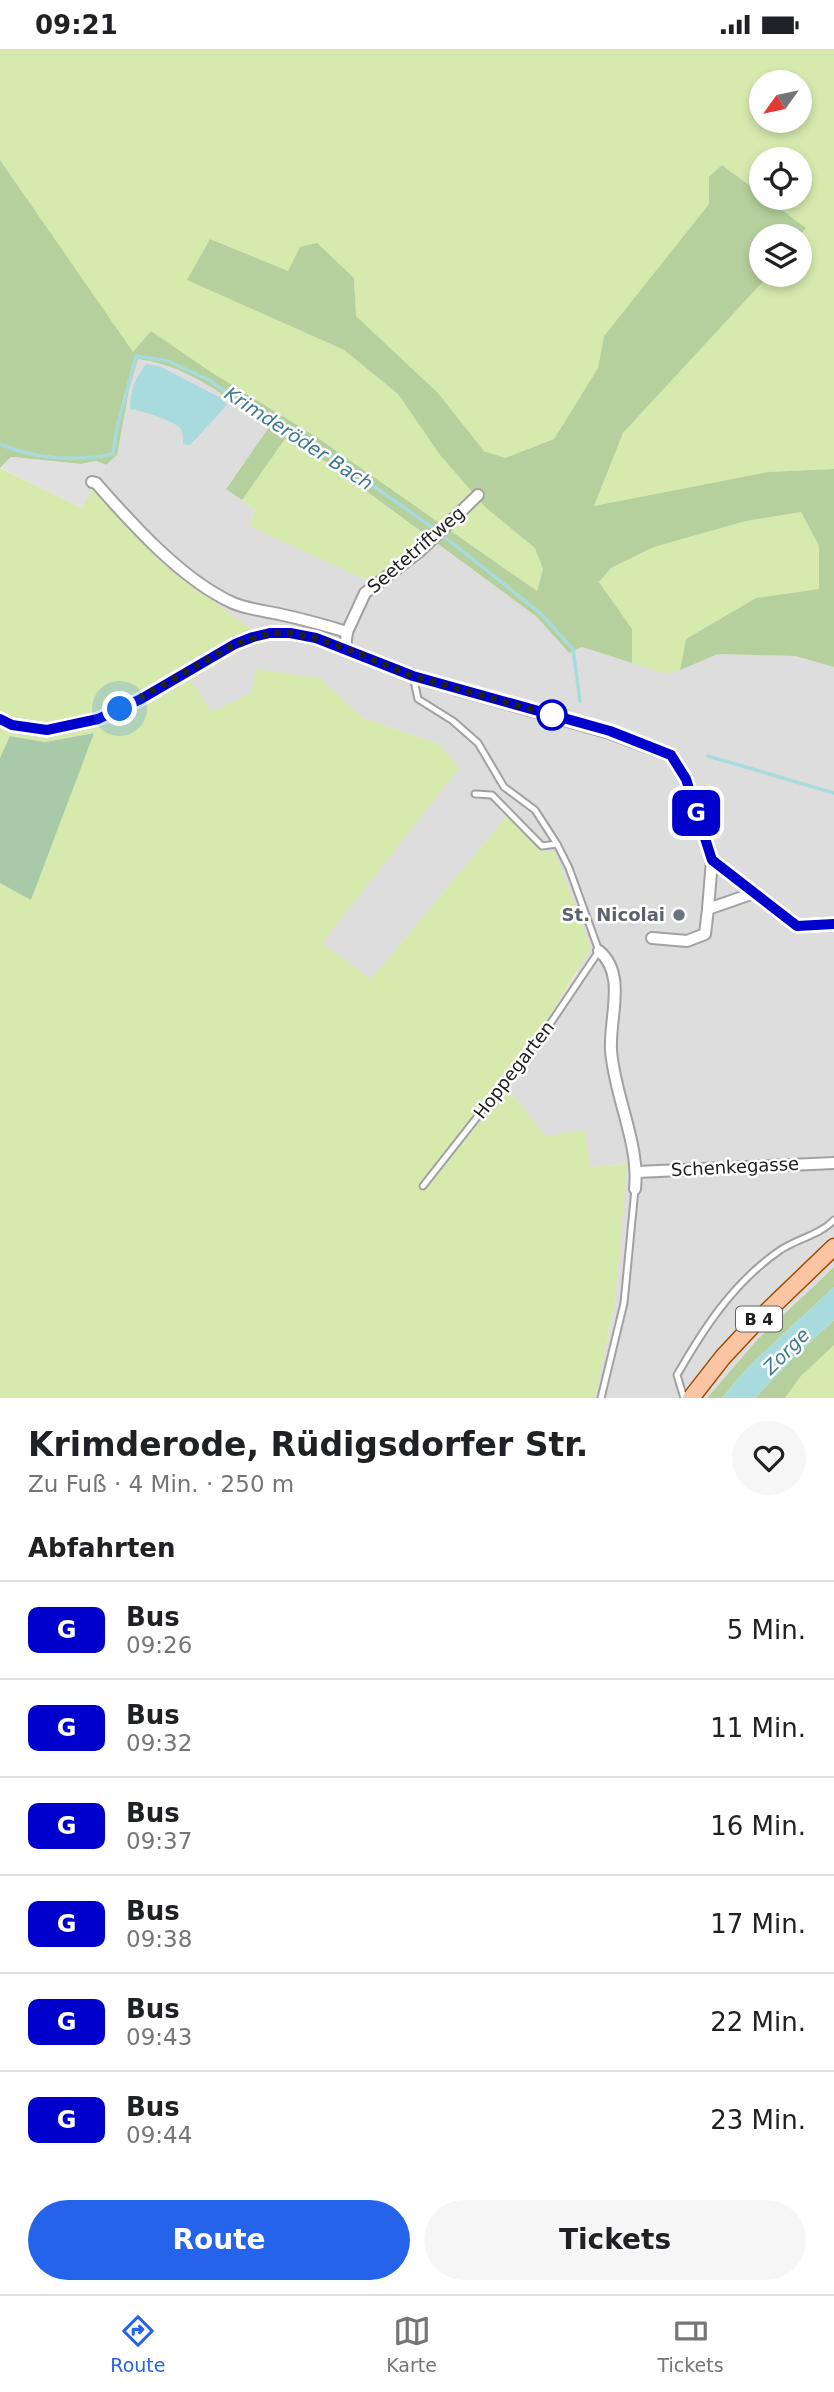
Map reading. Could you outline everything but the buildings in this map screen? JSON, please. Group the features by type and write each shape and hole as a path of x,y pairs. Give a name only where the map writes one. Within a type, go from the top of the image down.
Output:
{"main road":[{"name":"B 4","path":"691,1398 723,1357 830,1236"}],"street":[{"path":"92,482 96,483 164,555 224,597 253,608 313,621 347,632"},
{"name":"Seetetriftweg","path":"345,648 347,632 365,593 440,533 478,495"},
{"path":"0,719 12,725 47,730 98,719 141,699 235,644 270,633 290,633 345,648 413,676 610,731 671,755 686,779 712,860 705,934 687,941 652,938"},
{"path":"712,860 797,926 834,924"},
{"path":"708,909 754,893"},
{"path":"599,951 605,956 615,976 611,1047 637,1172 635,1189"},
{"name":"Schenkegasse","path":"637,1172 834,1163"}],"lane":[{"path":"413,676 418,699 453,721 478,743 504,787 535,810 569,869 599,951"},
{"path":"475,794 492,795 542,846 557,844"},
{"name":"Hoppegarten","path":"423,1185 548,1027 599,951"},
{"path":"601,1398 624,1303 635,1189"},
{"path":"684,1398 677,1375 708,1322 731,1294 751,1273 779,1251 806,1235 830,1236 834,1220"}],"shaded area":[{"path":"138,359 166,365 207,383 269,427 226,488 255,510 249,526 373,583 428,537 537,617 569,653 582,647 667,674 718,654 795,656 834,667 834,1267 758,1339 707,1398 595,1398 615,1302 626,1164 591,1167 546,1136 500,1080 547,1020 577,973 544,852 507,816 371,979 322,943 459,768 439,744 363,718 320,678 251,693 212,713 191,680 247,647 267,642 162,562 92,487 106,465 117,455 129,390"},
{"path":"11,457 81,464 96,461 106,465 82,508 1,468"}],"green space":[{"path":"0,49 834,49 834,469 768,472 594,506 623,433 758,287 812,287 812,224 800,224 782,210 812,210 812,147 749,147 749,185 722,165 709,204 604,336 598,368 554,439 504,458 484,451 438,393 356,316 354,278 288,271 210,239 188,280 344,350 398,394 440,455 486,508 535,548 543,569 537,591 318,438 211,372 151,331 133,353 0,160"},
{"path":"0,160 133,352 151,331 211,372 318,438 537,591 543,569 535,548 486,508 440,455 398,394 344,350 187,280 210,239 288,271 300,247 317,243 354,278 356,316 438,393 484,451 505,458 554,439 598,368 604,336 709,204 709,177 722,165 749,185 749,210 782,210 801,224 749,224 749,287 758,287 623,433 594,506 768,472 834,469 834,667 795,656 718,654 680,670 686,639 756,598 819,589 819,546 801,512 746,521 654,547 611,568 599,582 632,629 632,663 582,647 569,653 537,617 328,463 285,439 242,500 226,489 269,427 207,385 157,363 138,359 129,390 117,455 106,465 96,461 81,464 11,457 0,468"},
{"path":"285,439 328,463 428,537 373,583 249,526 255,510 242,500"},
{"path":"0,468 82,508 92,487 162,562 268,642 247,647 191,680 212,712 251,693 256,669 320,678 363,718 439,744 459,768 322,943 371,979 507,816 543,852 555,852 591,948 547,1020 500,1080 546,1136 584,1130 591,1167 627,1164 615,1302 595,1398 0,1398 0,883 31,899 93,733 45,742 10,736 0,758"},
{"path":"801,512 819,546 819,589 756,598 686,639 680,670 667,674 632,663 631,629 599,581 611,568 654,547 746,521"},
{"path":"94,733 31,900 0,883 0,758 10,736 45,742"},
{"path":"834,1267 834,1287 748,1367 722,1398 707,1398 758,1339"},
{"path":"834,1320 834,1345 801,1376 785,1398 755,1398 794,1357"},
{"path":"834,1345 834,1398 785,1398 801,1376"}],"water":[{"path":"146,364 159,366 221,398 227,405 190,445 183,444 182,431 175,424 130,409 134,385"},
{"name":"Zorge","path":"834,1287 834,1320 755,1398 722,1398 748,1367"}],"waterway":[{"name":"Krimderöder Bach","path":"0,444 27,453 56,458 113,454 136,356 168,361 209,380 240,402 338,461 436,530 540,613 573,649 580,701"},
{"name":"Krimderöder Bach","path":"708,756 834,793"}],"bus line":[{"name":"G","path":"0,719 29,729 47,730 98,719 141,699 235,644 253,637 270,633 290,633 316,638 413,676 610,731 671,755 686,779 712,860 797,926 834,924"}],"place":[{"name":"St. Nicolai","path":"679,915"}],"route":[{"path":"120,709 235,644 270,633 290,633 345,648 413,676 552,715"}]}
